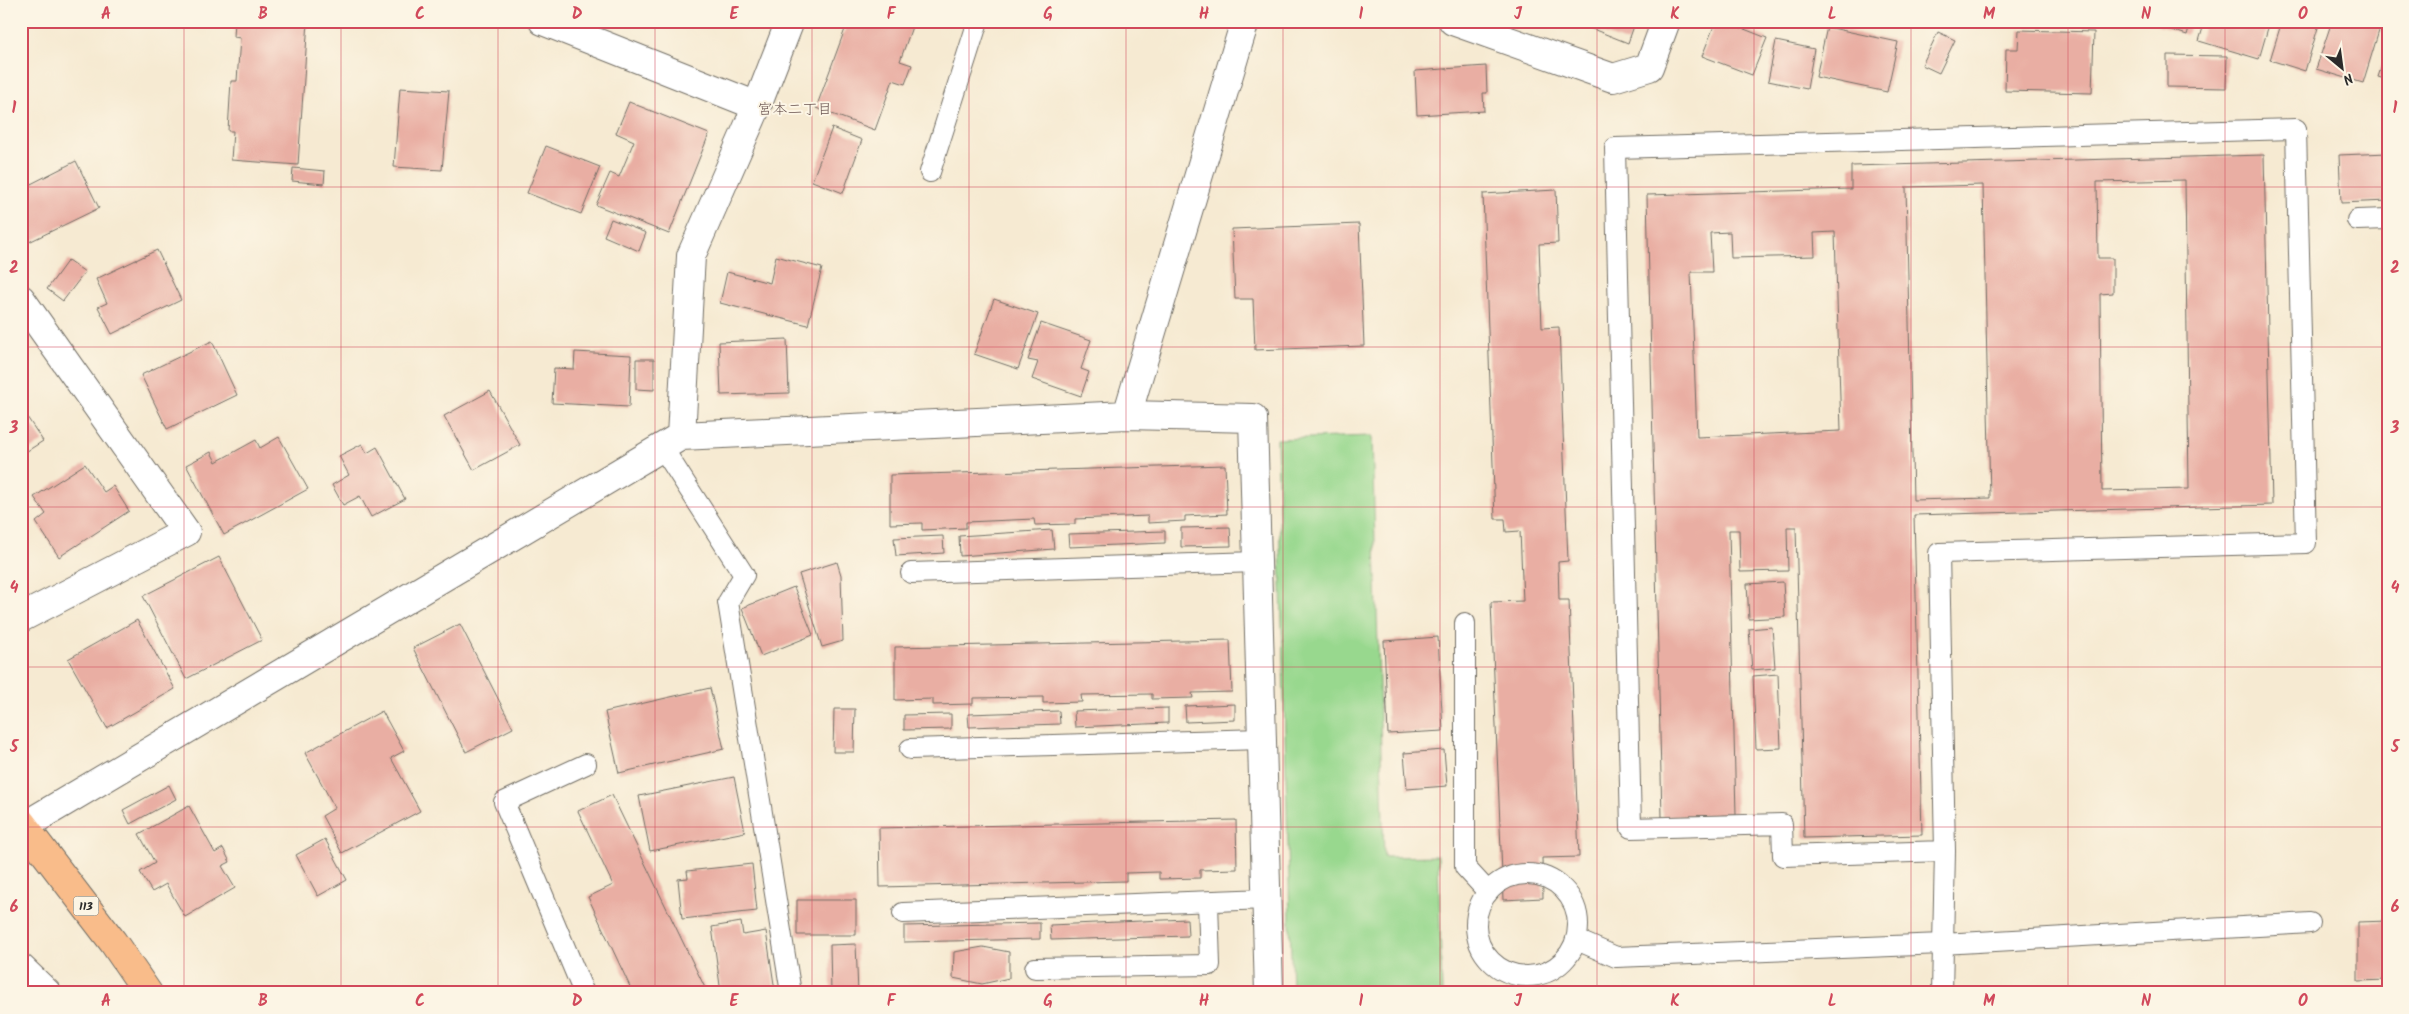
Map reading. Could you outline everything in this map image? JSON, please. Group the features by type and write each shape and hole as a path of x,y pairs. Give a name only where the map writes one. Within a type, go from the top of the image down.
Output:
{"main road":[{"name":"113","path":"23,824 113,942 148,993"}],"street":[{"path":"542,21 757,106"},
{"path":"672,441 691,256 757,106 790,21"},
{"path":"1127,415 1245,21"},
{"path":"1453,21 1613,78 1649,68 1666,21"},
{"path":"21,299 186,532 21,618"},
{"path":"23,824 672,441 1127,415 1252,418 1268,993"},
{"path":"21,968 47,993"}],"lane":[{"path":"930,172 978,21"},
{"path":"1942,993 1946,851 1938,553 2306,543 2296,129 1615,148 1631,828 1782,824 1783,856 1946,851"},
{"path":"2357,220 2388,219"},
{"path":"672,441 744,575 728,602 791,993"},
{"path":"911,573 1256,562"},
{"path":"1465,623 1466,867 1488,892"},
{"path":"910,749 1262,739"},
{"path":"584,993 504,802 586,764"},
{"path":"1522,873 1543,875 1560,885 1573,900 1579,920 1577,940 1569,956 1555,968 1539,975 1520,976 1503,970 1488,959 1479,944 1476,925 1478,908 1488,892 1503,879 1522,873"},
{"path":"903,913 1266,899"},
{"path":"1035,968 1210,964 1208,902"},
{"path":"1577,940 1616,957 1942,944 2310,923"}],"green space":[{"path":"1372,436 1384,857 1438,856 1442,993 1292,993 1277,439"}],"building":[{"path":"235,21 308,21 298,165 231,160 233,131 228,131 231,81 237,81 240,38 234,37"},
{"path":"848,21 914,21 900,61 912,65 905,84 893,80 875,130 816,108"},
{"path":"1582,21 1621,21 1634,26 1628,43 1580,24"},
{"path":"1716,21 1724,21 1767,38 1752,75 1702,56"},
{"path":"2144,21 2191,21 2187,35"},
{"path":"2205,21 2270,21 2259,59 2199,41"},
{"path":"2282,21 2320,21 2305,71 2270,60"},
{"path":"2332,21 2382,21 2363,83 2316,69"},
{"path":"1827,27 1898,42 1887,92 1816,77"},
{"path":"2019,30 2094,32 2092,93 2005,91 2006,49 2018,49"},
{"path":"1938,32 1955,40 1939,73 1922,65"},
{"path":"1776,41 1814,49 1807,89 1768,81"},
{"path":"2388,50 2388,80 2378,77"},
{"path":"2167,55 2227,56 2226,88 2167,87"},
{"path":"1486,66 1487,93 1483,93 1484,111 1417,115 1415,71"},
{"path":"400,88 449,91 442,170 394,167"},
{"path":"629,102 709,134 669,234 596,205 610,173 619,177 634,141 616,133"},
{"path":"832,128 862,140 843,193 812,181"},
{"path":"546,146 600,167 581,214 527,193"},
{"path":"2388,153 2388,201 2341,203 2339,155"},
{"path":"2264,155 2272,505 1914,515 1922,835 1804,838 1796,527 1787,527 1788,571 1740,572 1739,530 1729,530 1736,815 1662,817 1647,195 1851,189 1851,166","holes":["2185,180 2189,489 2102,491 2100,294 2113,293 2113,258 2098,258 2097,182","1983,185 1990,498 1913,500 1906,187","1730,232 1731,258 1815,256 1814,233 1835,232 1841,431 1697,437 1691,272 1712,272 1710,233"]},
{"path":"76,161 99,208 29,242 21,226 21,189"},
{"path":"293,168 325,171 324,184 292,181"},
{"path":"1556,190 1558,243 1539,244 1542,328 1559,327 1568,561 1558,562 1559,600 1569,600 1579,857 1542,858 1543,898 1503,900 1491,602 1523,601 1520,531 1506,532 1505,519 1495,519 1483,194"},
{"path":"611,219 646,233 639,251 604,236"},
{"path":"1359,224 1364,346 1255,350 1253,299 1235,299 1232,229"},
{"path":"157,250 181,300 112,334 98,307 107,303 96,279"},
{"path":"776,256 822,268 808,325 720,303 727,272 770,283"},
{"path":"68,260 85,272 63,301 47,289"},
{"path":"994,299 1038,314 1018,369 974,354"},
{"path":"1041,323 1091,340 1081,369 1089,372 1081,396 1032,379 1038,362 1028,360"},
{"path":"787,339 789,393 721,395 719,342"},
{"path":"212,341 237,395 167,429 141,375"},
{"path":"575,352 631,355 629,407 552,403 554,368 574,369"},
{"path":"636,359 654,359 654,390 636,389"},
{"path":"490,391 520,445 474,470 444,416"},
{"path":"21,408 43,441 21,455"},
{"path":"279,437 308,489 224,535 186,465 211,452 216,462 256,440 260,448"},
{"path":"362,444 367,453 377,447 405,499 371,517 360,496 343,505 332,485 349,475 339,456"},
{"path":"85,464 104,492 113,486 129,511 59,557 36,522 46,514 34,497"},
{"path":"1225,465 1227,514 1185,516 1185,521 1148,523 1148,516 1075,519 1075,524 1035,525 1034,519 966,522 966,528 922,530 922,523 890,524 890,475"},
{"path":"1230,527 1231,546 1181,547 1181,528"},
{"path":"1052,530 1054,549 960,556 959,536"},
{"path":"1165,531 1165,543 1069,547 1068,534"},
{"path":"943,536 944,553 896,556 894,538"},
{"path":"219,557 262,640 186,679 143,596"},
{"path":"837,562 841,575 843,641 822,647 799,574"},
{"path":"1783,582 1785,617 1749,619 1747,584"},
{"path":"794,587 813,635 761,656 742,608"},
{"path":"137,620 175,689 107,728 68,659"},
{"path":"460,624 513,728 466,752 413,648"},
{"path":"1772,627 1775,668 1752,670 1749,629"},
{"path":"1438,637 1443,731 1388,734 1384,641"},
{"path":"1230,640 1232,692 1192,693 1193,698 1152,699 1152,694 1081,695 1082,702 1043,703 1043,697 973,698 973,704 933,705 933,699 895,700 895,647"},
{"path":"1778,674 1781,748 1756,749 1753,676"},
{"path":"710,688 724,749 619,773 605,712"},
{"path":"1235,704 1235,720 1186,722 1185,706"},
{"path":"1168,708 1168,723 1075,727 1074,711"},
{"path":"834,709 855,709 854,752 833,752"},
{"path":"382,711 404,751 391,758 420,811 342,853 322,816 335,808 305,753"},
{"path":"1059,711 1060,724 969,727 968,714"},
{"path":"951,714 951,729 904,730 904,715"},
{"path":"1444,750 1447,786 1407,789 1404,753"},
{"path":"734,777 745,832 650,851 639,796"},
{"path":"169,785 176,799 130,824 123,810"},
{"path":"612,795 707,992 705,993 633,993 588,897 613,885 578,811"},
{"path":"189,806 215,853 223,848 230,862 222,866 235,888 185,917 166,884 152,892 140,872 155,863 139,834"},
{"path":"1236,820 1237,869 1200,870 1200,878 1159,879 1159,872 1126,873 1126,881 880,887 879,828"},
{"path":"325,839 347,880 318,896 296,855"},
{"path":"752,864 757,911 682,919 678,879 688,878 687,871"},
{"path":"797,900 856,900 856,935 797,935"},
{"path":"1187,919 1188,936 1051,940 1050,925"},
{"path":"2388,921 2388,980 2358,981 2358,922"},
{"path":"741,922 743,935 766,931 775,991 721,993 712,927"},
{"path":"1040,923 1040,939 904,942 904,926"},
{"path":"856,944 858,993 831,993 830,945"},
{"path":"983,947 1009,952 1009,978 982,984 953,978 954,952"}],"district":[{"name":"宮本二丁目","path":"795,109"}]}
